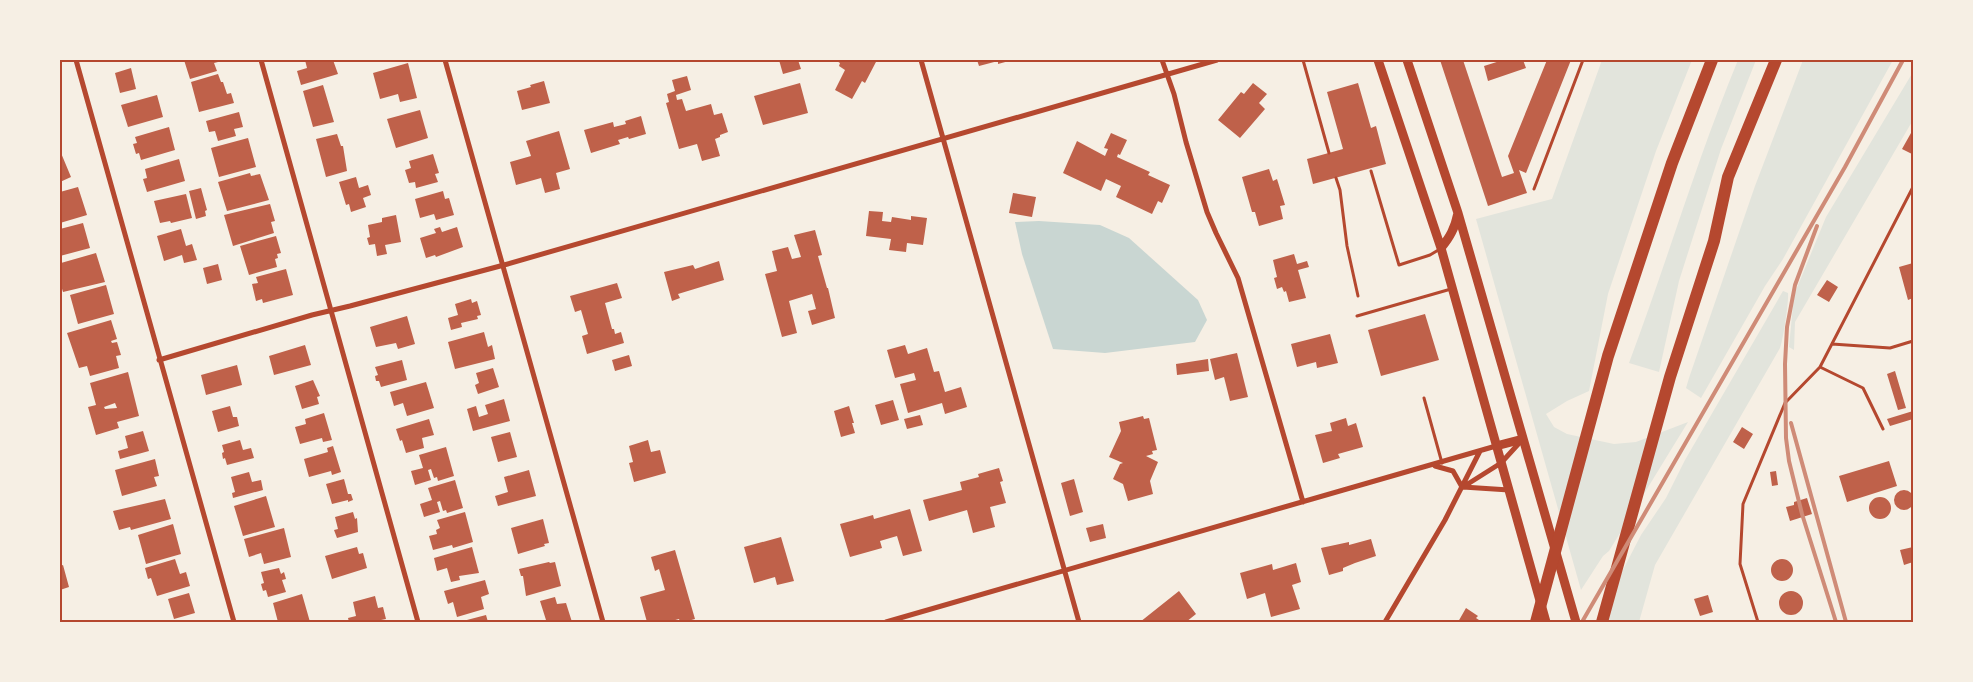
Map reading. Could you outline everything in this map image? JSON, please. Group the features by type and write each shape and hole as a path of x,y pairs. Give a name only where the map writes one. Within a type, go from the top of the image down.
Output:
{"highway":[{"path":"1536,622 1608,356 1672,163 1712,60"},
{"path":"1602,622 1670,377 1714,241 1728,177 1776,60"}],"main road":[{"path":"1378,60 1441,248 1546,622"},
{"path":"1407,60 1458,213 1576,622"},
{"path":"1441,248 1452,233 1458,213"},
{"path":"1496,446 1523,439"}],"street":[{"path":"76,60 234,622"},
{"path":"261,60 418,622"},
{"path":"445,60 504,264 603,622"},
{"path":"921,60 1079,622"},
{"path":"1162,60 1174,94 1207,212 1234,266 1243,291 1303,502"},
{"path":"159,360 330,310 504,264 1216,60"},
{"path":"1462,487 1501,463 1523,439"},
{"path":"886,622 1433,466 1496,446"},
{"path":"1385,622 1462,487 1480,451"},
{"path":"1433,466 1453,471 1462,487"},
{"path":"1462,487 1509,490"}],"lane":[{"path":"1303,60 1329,153"},
{"path":"1534,189 1583,60"},
{"path":"1372,170 1399,265 1430,255 1441,248"},
{"path":"1336,178 1340,190 1347,246 1358,296"},
{"path":"1758,622 1740,564 1743,504 1785,403 1820,367 1913,187"},
{"path":"1357,316 1452,288"},
{"path":"1832,344 1890,348 1913,341"},
{"path":"1820,367 1863,388 1883,429"},
{"path":"1424,398 1442,463"}],"shaded area":[{"path":"1602,60 1692,60 1656,151 1608,294 1589,391 1567,401 1546,414 1554,427 1567,434 1614,444 1636,442 1688,422 1609,551 1603,556 1581,590 1476,219 1552,199"},
{"path":"1738,60 1756,60 1721,149 1679,281 1659,372 1629,363 1709,135"},
{"path":"1803,60 1893,60 1783,259 1765,286 1701,398 1686,388 1689,378 1755,186"},
{"path":"1913,72 1913,120 1795,322 1794,350 1789,347 1794,295 1826,217"},
{"path":"1039,221 1100,225 1129,238 1198,300 1207,320 1195,342 1105,353 1053,349 1022,254 1015,222"},
{"path":"1783,291 1788,293 1788,297 1780,348 1655,565 1639,622 1596,622 1641,535 1666,498 1685,460"}],"building":[{"path":"184,60 217,60 218,62 214,63 217,71 190,79"},
{"path":"305,60 333,60 338,74 301,85 297,71 307,68"},
{"path":"779,60 798,60 801,69 783,74"},
{"path":"835,60 877,60 865,83 862,81 852,99 835,90 845,70"},
{"path":"977,60 1009,61 998,64 998,61 979,66"},
{"path":"1440,60 1463,60 1502,177 1514,173 1508,156 1547,60 1571,60 1526,173 1519,170 1527,193 1488,206"},
{"path":"1503,60 1523,60 1526,68 1488,81 1484,66"},
{"path":"408,63 417,98 400,102 398,94 380,99 373,73"},
{"path":"131,68 136,89 120,93 115,73"},
{"path":"218,74 227,94 231,93 234,103 199,112 191,82"},
{"path":"687,76 691,90 676,95 677,100 682,99 686,111 711,104 714,115 722,113 728,132 715,139 720,156 702,161 697,144 679,149 666,103 669,102 667,94 675,91 672,80"},
{"path":"544,81 550,103 522,110 517,91"},
{"path":"800,83 808,113 763,125 754,96"},
{"path":"1253,83 1267,94 1259,103 1265,109 1240,138 1218,120 1241,92 1244,94"},
{"path":"1358,83 1371,128 1376,126 1386,164 1313,184 1307,159 1343,149 1327,92"},
{"path":"323,85 334,122 313,127 303,91"},
{"path":"157,95 163,117 128,127 121,105"},
{"path":"420,110 428,138 396,148 387,119"},
{"path":"239,112 243,127 234,129 236,136 218,141 215,131 209,132 206,121"},
{"path":"641,116 646,134 618,140 620,144 591,153 584,130 613,122 614,127 626,124 625,121"},
{"path":"169,127 175,150 141,160 139,153 136,154 133,144 137,143 135,137"},
{"path":"559,131 570,169 556,173 560,189 545,193 541,178 516,185 510,162 531,156 526,141"},
{"path":"1111,133 1127,140 1120,155 1118,154 1117,157 1150,172 1148,175 1170,185 1162,203 1158,201 1152,214 1116,197 1121,186 1106,179 1101,191 1063,173 1077,141 1105,156 1108,149 1104,148"},
{"path":"1911,133 1913,134 1912,154 1902,149"},
{"path":"337,134 341,146 343,146 347,171 326,177 316,139"},
{"path":"248,138 256,167 219,177 211,148"},
{"path":"60,153 71,177 60,182"},
{"path":"433,154 439,173 435,174 438,182 416,188 415,182 409,183 405,170 411,168 409,161"},
{"path":"179,159 185,181 147,192 143,179 147,178 145,169"},
{"path":"1269,169 1273,181 1277,179 1285,205 1280,206 1283,219 1259,226 1255,212 1252,212 1242,177"},
{"path":"250,173 251,176 260,174 269,200 227,211 218,182"},
{"path":"356,177 359,188 368,185 371,195 363,198 366,207 351,212 349,204 346,205 339,182"},
{"path":"78,187 87,215 60,223 60,192"},
{"path":"201,188 207,210 205,211 206,216 196,219 189,191"},
{"path":"443,191 445,199 449,198 454,215 436,220 434,214 420,218 415,199"},
{"path":"1013,193 1036,197 1032,217 1009,213"},
{"path":"186,194 192,218 171,223 170,221 160,223 154,201"},
{"path":"270,204 275,221 271,222 274,233 233,246 224,215"},
{"path":"869,211 883,212 882,221 891,222 892,217 911,220 911,216 927,218 923,245 907,243 906,252 889,250 891,239 866,236"},
{"path":"396,215 401,242 385,245 387,254 377,256 375,244 369,245 367,238 370,237 368,225 382,222 382,218"},
{"path":"83,223 90,248 60,256 60,229"},
{"path":"440,227 442,232 457,227 463,247 436,257 435,255 426,258 420,238 436,233 434,229"},
{"path":"181,229 186,246 192,244 197,260 184,263 182,255 164,261 157,236"},
{"path":"815,230 822,255 818,256 835,318 812,325 808,311 816,309 812,294 789,301 797,333 782,337 765,274 777,271 772,251 788,247 792,259 801,257 794,235"},
{"path":"276,236 281,253 277,254 278,258 275,259 277,267 249,275 240,246"},
{"path":"96,253 105,282 63,292 60,282 61,263"},
{"path":"1294,254 1297,264 1307,261 1309,267 1298,270 1306,298 1289,302 1286,291 1284,292 1282,287 1277,289 1274,278 1277,277 1273,260"},
{"path":"719,261 724,280 678,294 680,298 672,301 664,272 693,265 695,269"},
{"path":"1913,263 1913,298 1908,300 1899,267"},
{"path":"218,264 222,280 207,284 203,268"},
{"path":"286,269 293,295 263,303 262,299 256,301 252,284 258,283 256,277"},
{"path":"1827,280 1838,287 1829,302 1817,295"},
{"path":"617,283 622,298 605,303 612,329 614,329 615,334 621,332 624,343 587,354 582,336 588,334 581,310 575,312 570,296"},
{"path":"106,285 114,314 78,324 70,295"},
{"path":"471,299 472,303 477,301 481,315 477,316 478,319 461,323 462,327 451,330 448,318 458,315 455,304"},
{"path":"1425,314 1439,360 1381,376 1368,330"},
{"path":"407,316 415,344 398,349 396,343 376,347 370,327"},
{"path":"111,320 117,339 111,341 112,343 117,342 121,355 116,356 119,368 90,376 87,366 79,368 67,333"},
{"path":"484,332 488,347 492,345 495,359 455,369 448,342"},
{"path":"1330,334 1338,363 1317,368 1316,362 1297,367 1291,344"},
{"path":"305,345 311,365 274,375 269,356"},
{"path":"905,345 908,354 927,348 934,372 939,371 945,392 961,387 967,407 945,414 942,403 908,413 900,384 916,380 914,373 895,378 887,350"},
{"path":"1237,353 1248,397 1230,401 1224,377 1215,380 1210,359"},
{"path":"629,355 632,366 615,371 612,360"},
{"path":"1208,359 1209,371 1177,375 1176,364"},
{"path":"402,360 407,380 381,387 379,381 376,381 375,376 378,375 375,367"},
{"path":"237,365 242,385 206,395 201,375"},
{"path":"493,368 499,387 478,394 475,385 479,383 476,373"},
{"path":"1895,371 1906,408 1898,410 1887,374"},
{"path":"128,372 139,416 117,422 119,428 96,435 88,407 96,405 90,383","holes":["115,403 117,408 105,409 104,407"]},
{"path":"313,380 320,396 317,397 319,404 302,409 295,386"},
{"path":"426,382 434,408 407,416 403,403 394,406 390,392"},
{"path":"504,399 510,421 473,431 467,409 476,406 479,417 488,414 485,405"},
{"path":"893,400 899,420 881,425 875,405"},
{"path":"230,406 233,417 237,417 239,426 218,432 212,411"},
{"path":"849,406 855,433 841,437 834,411"},
{"path":"1913,411 1913,419 1890,426 1887,419"},
{"path":"324,413 332,440 323,442 322,438 300,444 295,427 306,424 305,419"},
{"path":"920,415 923,425 907,429 904,419"},
{"path":"1143,416 1144,419 1149,418 1157,450 1152,451 1153,454 1146,456 1158,462 1150,481 1153,494 1128,501 1123,484 1113,479 1120,464 1123,463 1109,457 1121,431 1119,422"},
{"path":"1346,418 1348,426 1356,423 1363,447 1338,454 1340,458 1323,463 1315,435 1332,431 1330,423"},
{"path":"429,419 434,435 422,438 424,448 406,453 396,429"},
{"path":"1742,427 1753,434 1744,449 1733,442"},
{"path":"143,431 149,451 120,459 118,451 128,448 125,436"},
{"path":"510,432 517,457 498,462 491,437"},
{"path":"240,440 243,450 251,448 254,458 227,465 225,458 223,459 222,445"},
{"path":"648,440 651,452 660,450 666,473 634,482 629,463 633,462 629,446"},
{"path":"333,446 341,472 332,475 331,471 309,477 304,459 328,452 327,448"},
{"path":"446,447 454,476 438,481 437,477 434,478 431,469 428,470 431,480 415,485 411,471 423,468 419,455"},
{"path":"155,459 159,476 154,477 157,486 122,496 115,470"},
{"path":"1889,461 1897,486 1847,502 1839,476"},
{"path":"999,468 1003,481 1000,482 1006,503 990,507 995,527 973,533 967,510 929,521 923,500 962,490 960,482 979,477 978,474"},
{"path":"529,470 536,496 498,506 495,496 508,492 504,477"},
{"path":"1776,471 1778,485 1772,486 1770,472"},
{"path":"249,472 252,482 261,480 263,490 233,498 232,493 235,492 231,477"},
{"path":"344,479 348,494 351,494 353,500 332,504 326,484"},
{"path":"1074,479 1083,512 1070,516 1061,483"},
{"path":"455,480 463,508 447,513 446,510 443,511 440,501 437,502 440,512 424,517 420,504 432,500 428,488"},
{"path":"1900,490 1908,490 1914,496 1914,504 1908,510 1900,510 1894,504 1894,496"},
{"path":"266,496 275,527 243,536 234,506"},
{"path":"1880,497 1888,500 1891,508 1888,516 1880,519 1872,516 1869,508 1872,500"},
{"path":"1807,498 1812,514 1790,521 1786,507"},
{"path":"165,499 171,519 131,530 130,527 119,530 113,511"},
{"path":"910,509 922,551 903,556 897,536 880,541 882,548 850,557 840,524 873,515 874,519"},
{"path":"353,512 355,519 357,518 358,532 337,538 334,530 338,529 335,517"},
{"path":"465,512 473,542 453,548 452,545 433,550 429,536 437,534 436,530 440,528 437,520"},
{"path":"543,519 549,543 518,554 511,528"},
{"path":"173,524 181,554 146,564 138,535"},
{"path":"1103,524 1106,538 1090,542 1086,528"},
{"path":"284,528 291,557 264,564 261,553 249,557 244,539"},
{"path":"781,537 794,581 777,585 775,577 754,583 744,547"},
{"path":"1371,539 1376,556 1343,568 1343,571 1329,575 1321,548 1349,542 1349,545"},
{"path":"357,547 359,554 363,553 367,568 332,579 325,556"},
{"path":"472,547 479,573 459,576 460,580 451,582 447,568 437,571 434,558"},
{"path":"1913,547 1913,562 1904,565 1900,550"},
{"path":"675,550 695,619 684,622 680,622 679,619 668,622 647,622 640,597 665,590 659,569 655,571 651,557"},
{"path":"175,559 180,574 186,572 190,586 157,596 151,578 148,579 145,568"},
{"path":"1778,559 1786,559 1793,566 1793,574 1786,581 1778,581 1771,574 1771,566"},
{"path":"555,562 561,586 526,596 523,576 521,576 519,569"},
{"path":"1296,563 1301,582 1292,585 1300,609 1271,617 1265,593 1247,599 1240,573 1272,564 1273,570"},
{"path":"63,565 69,587 60,590 60,566"},
{"path":"279,568 281,574 284,572 286,579 282,580 286,592 268,597 266,590 263,591 261,584 264,583 261,572"},
{"path":"485,580 489,594 481,597 484,609 457,617 453,602 448,604 444,591"},
{"path":"1179,591 1196,614 1186,622 1140,622"},
{"path":"1791,591 1800,594 1803,603 1800,612 1791,615 1782,612 1779,603 1782,594"},
{"path":"189,593 195,613 174,619 168,599"},
{"path":"302,594 310,622 278,622 273,603"},
{"path":"1708,595 1713,612 1700,616 1694,599"},
{"path":"375,596 378,608 383,607 386,619 381,620 382,622 349,622 348,618 356,616 353,602"},
{"path":"555,597 557,604 566,603 572,622 541,622 546,620 540,601"},
{"path":"1466,608 1478,616 1476,618 1479,620 1478,622 1458,622"},
{"path":"486,615 488,622 463,622 463,621"}],"railway":[{"path":"1582,622 1845,167 1903,60"},
{"path":"1817,226 1795,285 1787,327 1785,364 1786,438 1789,461 1802,514 1836,622"},
{"path":"1791,423 1846,622"}]}
